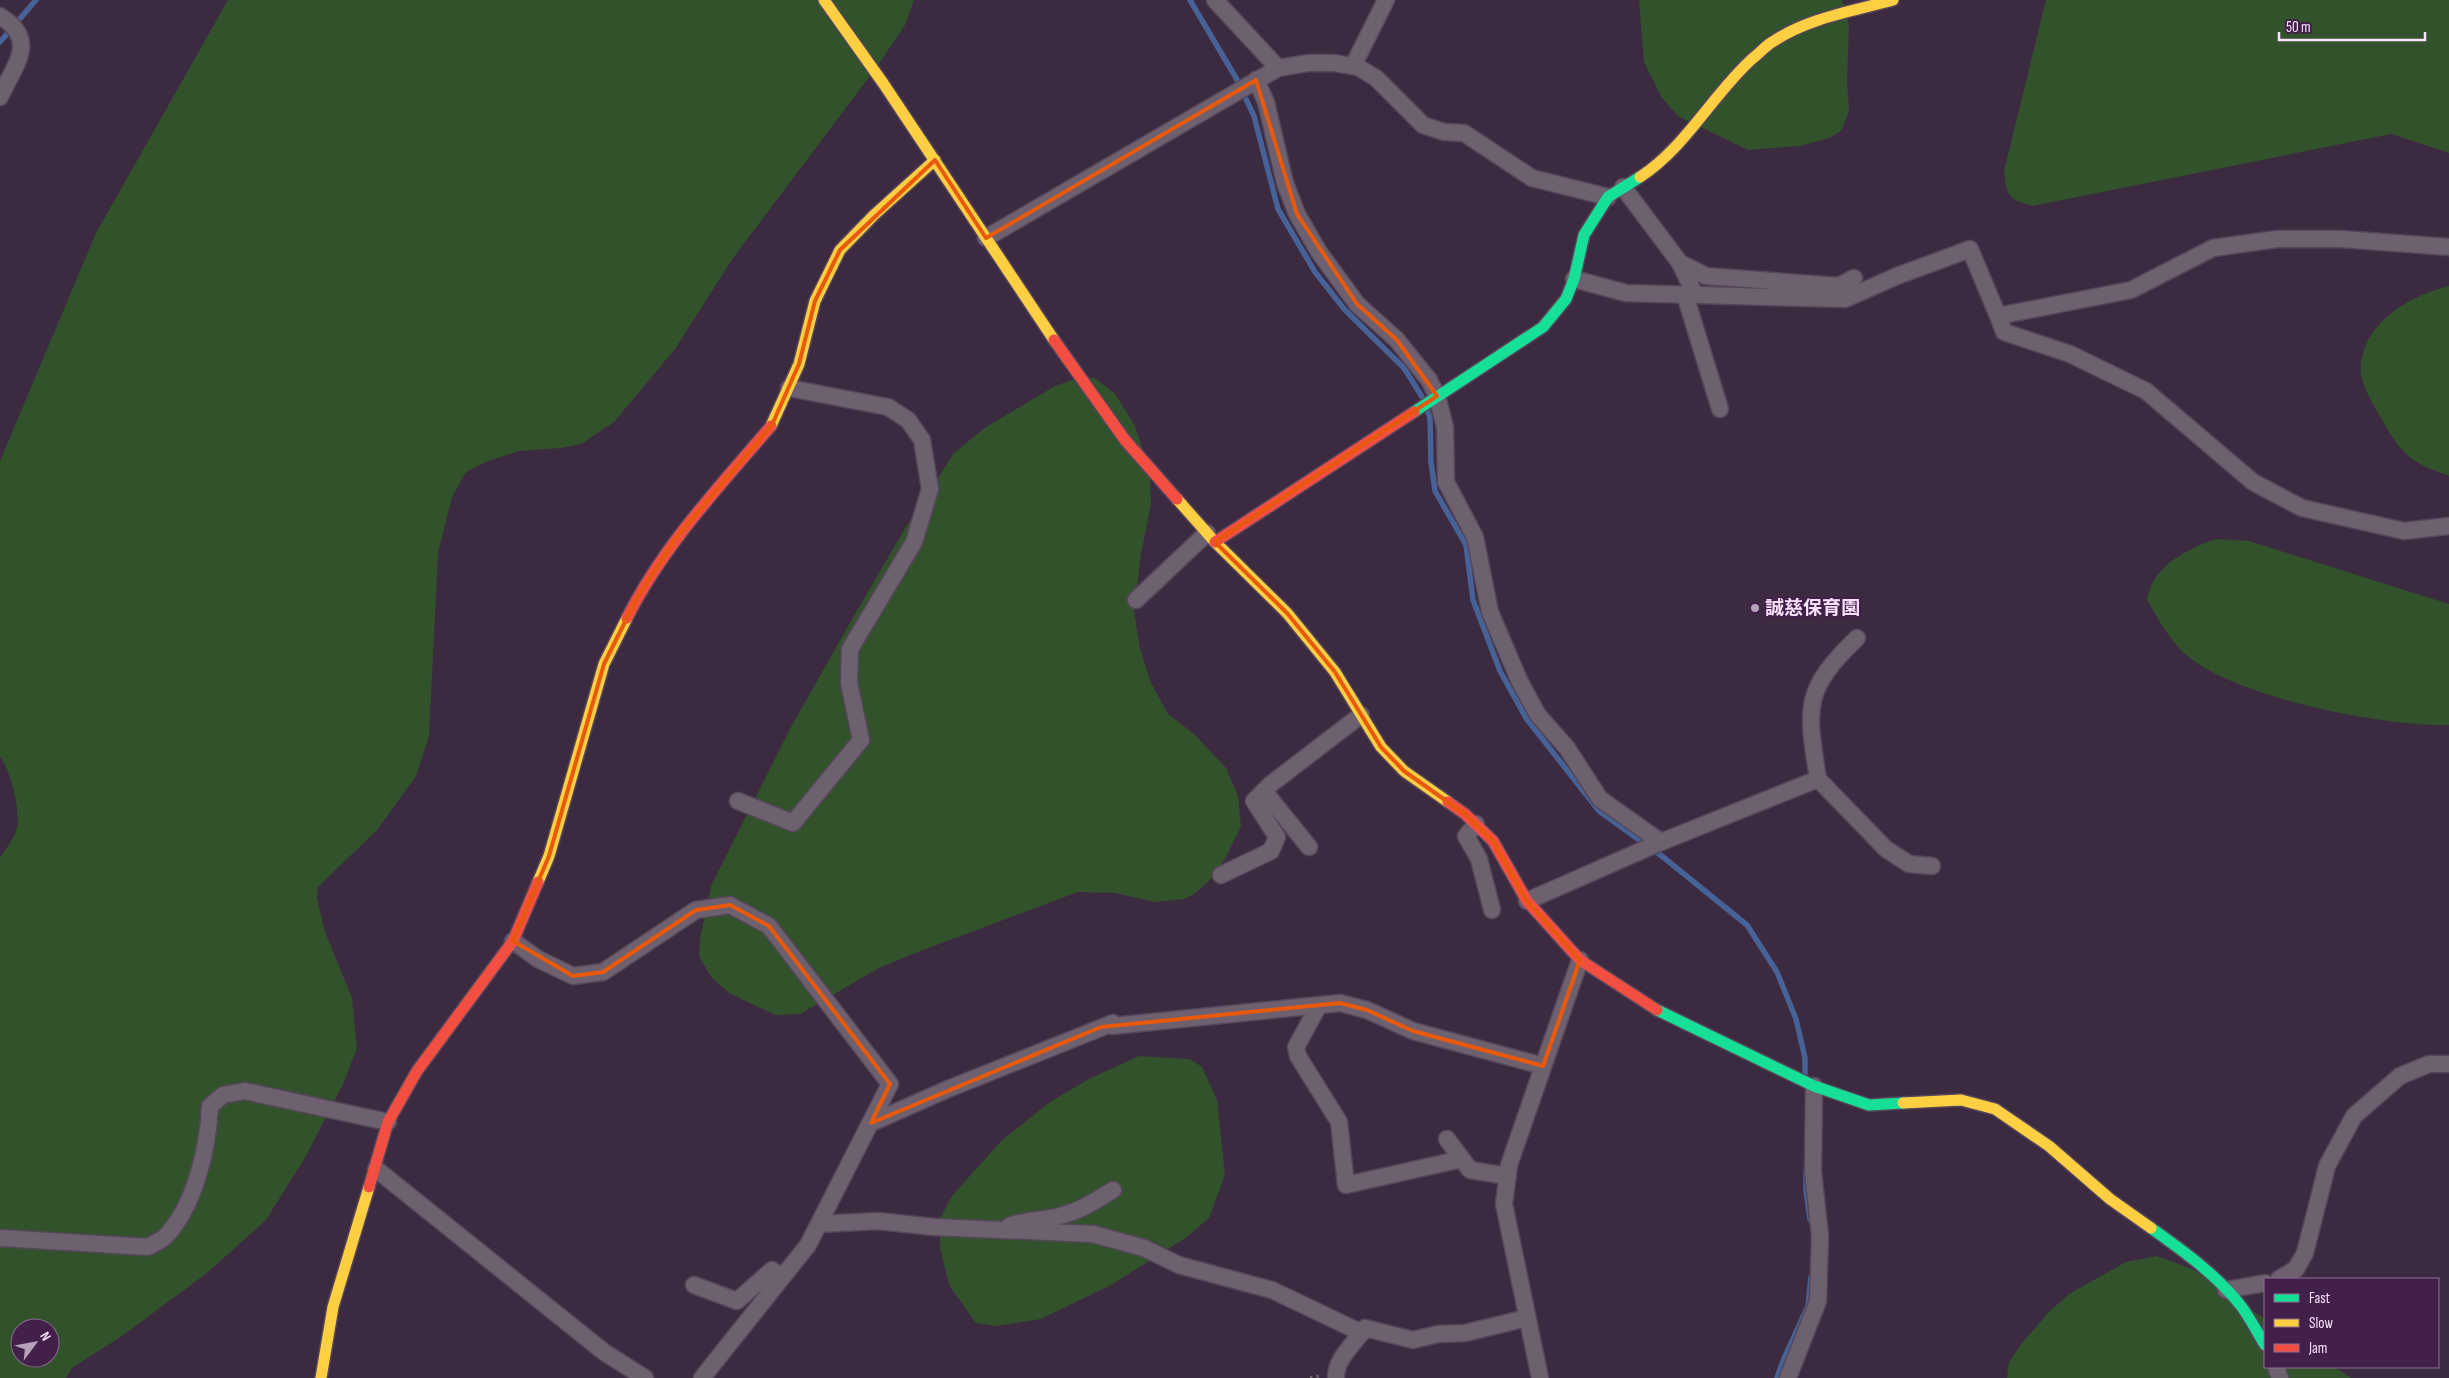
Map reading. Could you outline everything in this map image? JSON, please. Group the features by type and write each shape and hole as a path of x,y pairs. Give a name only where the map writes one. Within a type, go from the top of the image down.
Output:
{"street":[{"path":"824,0 935,160 1058,345 1125,440 1211,538 1287,613 1335,672 1381,747 1404,771 1465,814 1493,841 1527,901 1558,938 1580,960 1667,1016 1814,1086 1869,1105 1960,1100 1995,1109 2049,1146 2110,1199 2175,1245 2242,1306 2264,1343"},
{"path":"1215,0 1278,68"},
{"path":"1353,66 1386,0"},
{"path":"1136,600 1211,538 1543,327 1566,299 1574,279 1584,235 1608,197 1658,166 1681,143 1737,73 1773,41 1844,6 1893,0"},
{"path":"0,16 20,32 23,45 0,97"},
{"path":"986,238 1256,80 1278,68 1308,62 1353,66 1376,78 1423,125 1444,132 1464,133 1532,178 1608,197"},
{"path":"1256,80 1266,102 1285,183 1297,214 1319,252 1357,304 1397,340 1429,380 1437,396 1445,427 1446,482 1475,537 1490,612 1520,682 1538,715 1567,748 1600,799 1662,842"},
{"path":"321,1378 333,1307 376,1169 388,1122 417,1071 514,941 549,856 604,664 636,598 676,538 772,425 799,364 815,301 840,250 874,215 935,160"},
{"path":"1623,187 1680,263 1720,409"},
{"path":"1998,316 2131,290 2213,248 2277,239 2341,239 2449,247"},
{"path":"1574,279 1626,293 1845,299 1970,249 2004,332 2070,354 2146,391 2253,482 2302,508 2404,531 2449,526"},
{"path":"1680,263 1706,276 1839,286 1854,278"},
{"path":"738,801 793,824 861,740 849,683 850,649 914,542 930,489 922,440 908,420 888,407 789,388"},
{"path":"1857,638 1834,660 1814,692 1810,725 1818,779 1886,849 1909,864 1932,866"},
{"path":"1221,875 1271,850 1277,837 1254,801 1264,791 1361,715"},
{"path":"1527,901 1640,851 1818,779"},
{"path":"1264,791 1309,847"},
{"path":"1476,824 1466,836 1479,859 1492,910"},
{"path":"514,941 538,959 573,976 603,972 696,910 730,905 769,926 890,1084 808,1245 702,1378"},
{"path":"1540,1378 1504,1204 1509,1165 1580,960"},
{"path":"871,1123 948,1089 1113,1023 1112,1026 1340,1003 1368,1010 1413,1031 1543,1066"},
{"path":"1319,1005 1296,1047 1298,1056 1339,1122 1346,1185 1462,1159"},
{"path":"2282,1278 2296,1269 2305,1253 2327,1166 2354,1116 2400,1076 2429,1064 2449,1064"},
{"path":"1788,1378 1818,1302 1820,1236 1813,1172 1814,1086"},
{"path":"0,1238 148,1247 163,1239 175,1224 194,1186 208,1135 210,1106 223,1095 244,1091 388,1122"},
{"path":"1446,1138 1470,1170 1508,1176"},
{"path":"376,1169 604,1352 645,1378"},
{"path":"1000,1230 1023,1221 1062,1216 1088,1206 1113,1190"},
{"path":"819,1224 878,1222 1093,1234 1144,1248 1179,1265 1272,1290 1362,1333"},
{"path":"694,1285 737,1301 772,1270 782,1277"},
{"path":"2226,1290 2264,1283"},
{"path":"1336,1378 1336,1371 1342,1359 1365,1328 1413,1340 1438,1334 1465,1333 1527,1318"}],"highlighted area":[{"path":"1256,80 1297,214 1357,304 1397,340 1437,396 1215,542 1287,613 1335,672 1381,747 1404,771 1465,814 1493,841 1527,901 1580,960 1543,1066 1413,1031 1367,1010 1340,1003 1101,1027 871,1123 890,1084 769,926 730,905 696,910 603,972 573,976 513,941 549,856 604,664 637,598 676,538 772,425 799,364 815,301 840,250 935,160 986,238"}],"green space":[{"path":"228,0 914,0 905,25 876,68 733,258 675,349 614,422 581,444 561,448 519,451 488,461 466,472 452,497 438,553 429,736 416,776 377,830 318,887 317,898 325,932 352,998 357,1048 343,1084 306,1156 266,1220 207,1273 122,1336 72,1368 66,1378 0,1378 0,858 15,834 18,815 8,772 0,757 0,461 96,233"},
{"path":"1639,0 1842,0 1849,26 1847,80 1849,111 1841,131 1829,138 1800,146 1748,150 1678,116 1662,98 1644,62"},
{"path":"2046,0 2449,0 2449,153 2391,134 2032,206 2018,201 2007,191 2004,171"},
{"path":"2449,286 2449,476 2419,463 2402,450 2372,402 2361,373 2363,356 2368,341 2377,327 2389,315 2418,297"},
{"path":"1083,376 1096,379 1115,394 1135,426 1150,470 1151,504 1141,554 1134,611 1140,649 1151,683 1168,714 1193,733 1226,768 1238,796 1241,826 1225,859 1210,880 1196,893 1184,899 1155,902 1115,893 1078,892 879,968 800,1014 775,1015 729,993 711,977 699,956 700,939 711,886 791,727 851,621 904,530 954,453 986,427 1055,386"},
{"path":"2216,539 2249,541 2449,604 2449,725 2386,721 2306,705 2266,694 2230,681 2200,665 2174,643 2147,600 2150,588 2156,578 2172,560"},
{"path":"1139,1056 1190,1059 1202,1067 1217,1100 1225,1175 1209,1218 1187,1237 1111,1285 1041,1319 997,1326 976,1323 949,1285 940,1247 940,1219 951,1197 1002,1140 1050,1102 1089,1079"},
{"path":"2157,1256 2192,1269 2264,1318 2264,1368 2336,1368 2351,1378 2007,1378 2009,1362 2022,1343 2049,1312 2069,1294 2126,1262"}],"waterway":[{"path":"0,42 36,0"},
{"path":"1190,0 1236,78 1254,116 1278,209 1315,272 1345,310 1404,368 1424,400"},
{"path":"1427,409 1430,418 1431,462 1435,491 1466,545 1473,600 1500,671 1526,718 1599,811 1663,857 1747,925 1777,972 1796,1019 1805,1058 1805,1076"},
{"path":"1806,1172 1810,1220"},
{"path":"1777,1378 1808,1306 1811,1277"}],"traffic: fast":[{"path":"1414,412 1543,327 1566,299 1574,279 1584,235 1608,197 1640,177"},
{"path":"1657,1010 1814,1086 1869,1105 1903,1103"},
{"path":"2151,1228 2210,1273 2232,1295 2264,1343"}],"traffic: slow":[{"path":"824,0 883,83 1054,340"},
{"path":"1640,177 1672,151 1738,72 1771,43 1801,26 1893,0"},
{"path":"771,426 799,364 815,301 840,250 874,215 935,160"},
{"path":"1177,499 1215,542 1287,613 1335,672 1381,747 1404,771 1448,802"},
{"path":"538,882 549,856 604,664 627,618"},
{"path":"1903,1103 1961,1100 1995,1109 2049,1146 2110,1199 2151,1228"},
{"path":"321,1378 333,1307 369,1187"}],"traffic: jam":[{"path":"1054,340 1125,440 1177,499"},
{"path":"1215,542 1414,412"},
{"path":"627,618 657,566 693,518 771,426"},
{"path":"1448,802 1465,814 1493,841 1527,901 1580,960 1657,1010"},
{"path":"369,1187 388,1122 417,1071 513,941 538,882"}],"place":[{"name":"誠慈保育園","path":"1755,608"}]}
